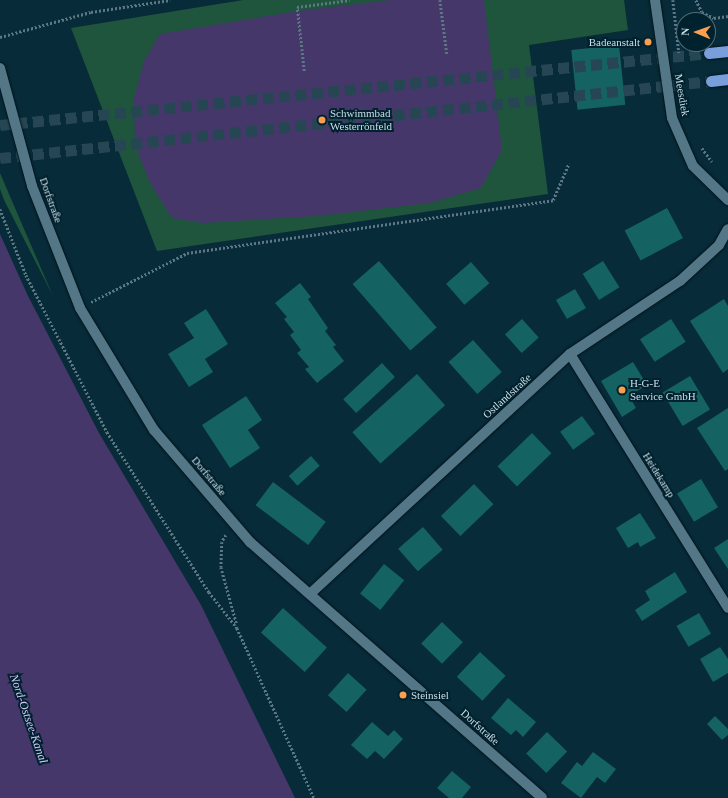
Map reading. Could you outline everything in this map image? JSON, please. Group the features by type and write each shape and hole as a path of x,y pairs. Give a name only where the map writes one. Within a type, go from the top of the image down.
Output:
{"highway":[{"path":"709,53 728,51"},
{"path":"711,81 728,80"}],"street":[{"name":"Meesdiek","path":"655,0 672,118 693,166 728,200"},
{"name":"Dorfstraße","path":"0,68 32,186 80,308 154,430 250,542 311,593 542,798"},
{"name":"Ostlandstraße","path":"311,593 570,354 680,281 720,245 728,229"},
{"name":"Heidekamp","path":"570,354 728,608"}],"path":[{"path":"0,37 91,12 170,0"},
{"path":"304,71 297,7 350,0"},
{"path":"440,0 447,54"},
{"path":"673,0 679,54"},
{"path":"696,0 702,12 714,18 728,16"},
{"path":"698,141 716,167"},
{"path":"80,308 187,253 553,200 569,163"},
{"path":"0,210 26,275 107,432 209,592 237,628"},
{"path":"233,524 222,542 221,567 237,628 314,798"}],"green space":[{"name":"Schwimmbad Westerrönfeld","path":"243,0 624,0 628,30 529,45 548,194 157,251 71,28"},
{"path":"0,173 53,296 4,200 0,189"}],"water":[{"name":"Schwimmbad Westerrönfeld","path":"390,0 484,0 502,150 481,188 430,203 317,216 203,223 172,218 150,183 135,145 134,98 144,61 160,34 298,11"},
{"name":"Nord-Ostsee-Kanal","path":"0,234 28,296 99,433 201,605 295,798 0,798"}],"building":[{"path":"619,45 625,105 578,110 571,50"},
{"path":"667,208 683,238 641,261 625,231"},
{"path":"379,261 437,327 410,350 353,284"},
{"path":"603,261 619,287 599,300 583,274"},
{"path":"471,262 489,283 464,305 446,284"},
{"path":"300,283 311,297 308,299 328,328 325,331 336,345 333,347 344,361 317,383 305,369 309,367 297,353 301,350 290,335 294,332 284,319 287,317 275,303"},
{"path":"575,289 586,308 567,319 556,300"},
{"path":"724,299 728,306 728,369 723,373 690,321"},
{"path":"206,309 228,344 205,359 213,372 189,387 168,354 194,338 184,323"},
{"path":"522,319 539,338 522,353 505,334"},
{"path":"671,319 686,342 655,362 640,339"},
{"path":"473,340 502,372 477,394 448,362"},
{"name":"H-G-E Service GmbH","path":"633,362 647,385 629,396 636,408 622,417 601,381"},
{"path":"382,363 395,377 356,413 343,399"},
{"path":"417,374 445,405 380,463 352,432"},
{"path":"690,376 710,409 683,426 663,392"},
{"path":"246,396 262,420 248,430 260,448 230,468 202,425"},
{"path":"728,408 728,469 725,471 697,428"},
{"path":"582,416 595,434 573,450 560,432"},
{"path":"532,433 551,453 517,486 497,466"},
{"path":"311,456 320,466 297,486 289,476"},
{"path":"701,479 718,507 694,522 677,493"},
{"path":"273,482 326,522 308,545 256,505"},
{"path":"474,484 493,504 460,536 441,516"},
{"path":"640,513 656,538 640,547 638,542 628,548 616,528"},
{"path":"423,527 443,550 418,571 398,549"},
{"path":"728,539 728,569 714,548"},
{"path":"384,564 404,580 380,610 360,594"},
{"path":"675,572 687,592 642,621 635,610 650,600 645,591"},
{"path":"283,608 327,647 305,672 261,633"},
{"path":"699,613 711,634 688,647 676,626"},
{"path":"442,622 463,642 442,664 421,644"},
{"path":"720,647 728,659 728,673 713,682 700,659"},
{"path":"480,652 506,676 482,701 457,677"},
{"path":"348,673 367,690 347,712 328,695"},
{"path":"508,698 536,722 523,737 516,730 511,735 491,718"},
{"path":"715,716 728,729 728,735 722,740 707,724"},
{"path":"372,722 388,736 394,730 403,739 384,759 375,751 367,759 351,745"},
{"path":"547,732 567,751 546,773 526,754"},
{"path":"593,752 616,769 605,783 597,777 581,798 561,783 577,762 582,766"},
{"path":"452,771 471,787 462,798 449,798 437,788"}],"tunnel":[{"path":"0,125 709,53"},
{"path":"0,158 711,81"}],"place":[{"name":"Badeanstalt","path":"648,42"},
{"name":"Schwimmbad Westerrönfeld","path":"322,120"},
{"name":"H-G-E Service GmbH","path":"622,390"},
{"name":"Steinsiel","path":"403,695"}]}
